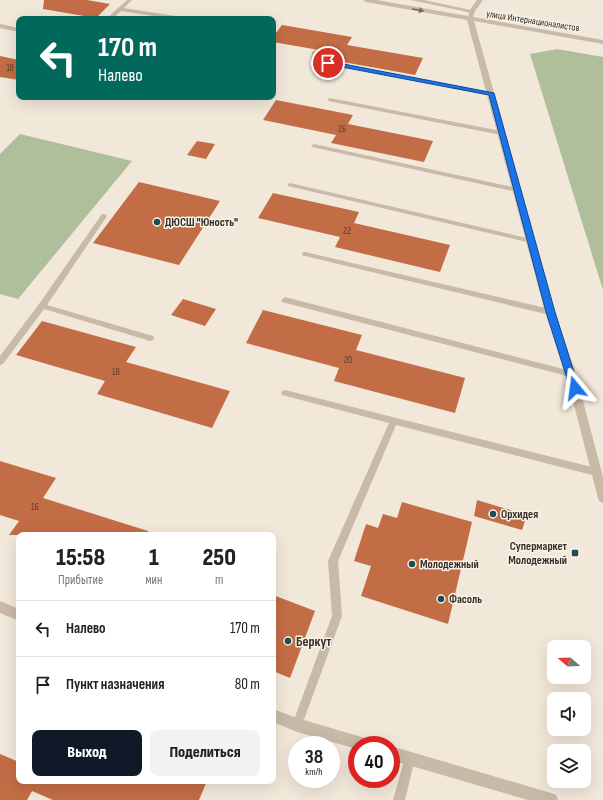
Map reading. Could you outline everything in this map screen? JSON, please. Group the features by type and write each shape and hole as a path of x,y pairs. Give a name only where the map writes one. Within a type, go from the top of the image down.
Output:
{"street":[{"name":"улица Интернационалистов","path":"366,0 471,15"},
{"name":"улица Интернационалистов","path":"414,0 471,15 603,42"},
{"path":"480,0 471,15 501,133 550,312 571,374 603,498"},
{"path":"0,607 16,614"},
{"path":"276,716 298,725 348,740"},
{"path":"400,755 551,800"}],"lane":[{"path":"112,16 130,0"},
{"path":"120,9 163,16"},
{"path":"0,26 16,29"},
{"path":"315,52 313,60 491,94"},
{"path":"330,100 501,133"},
{"path":"314,146 517,190"},
{"path":"290,185 531,241"},
{"path":"0,362 42,306 104,216"},
{"path":"306,254 550,312"},
{"path":"285,300 571,374"},
{"path":"42,306 150,338"},
{"path":"286,393 596,472"},
{"path":"298,725 337,616 333,561 394,420"},
{"path":"399,800 410,758"}],"green space":[{"path":"557,49 603,57 603,290 530,54"},
{"path":"20,134 132,161 18,299 0,294 0,154"}],"building":[{"path":"44,0 87,0 110,4 98,16 84,16 43,9"},
{"path":"282,25 352,37 347,45 423,58 415,75 332,60 336,53 276,43 276,33"},
{"path":"0,56 16,59 16,80 0,77"},
{"path":"276,100 353,115 348,124 433,141 424,162 331,143 336,135 263,120"},
{"path":"197,141 215,144 206,159 187,155"},
{"name":"ДЮСШ \"Юность\"","path":"139,182 220,201 179,265 93,243"},
{"path":"273,193 359,212 354,223 450,245 440,272 335,247 340,237 258,218"},
{"path":"183,299 216,309 205,326 171,315"},
{"path":"263,310 362,335 356,350 465,378 455,413 334,381 339,368 246,343"},
{"path":"42,321 136,347 126,362 230,391 212,428 97,394 105,381 16,355"},
{"path":"0,461 56,478 43,498 148,532 16,532 16,535 9,535 19,521 0,515"},
{"name":"Орхидея","path":"477,500 527,515 522,530 474,516"},
{"name":"Молодежный","path":"402,502 472,522 448,624 361,596 371,566 354,561 366,524 378,528 383,514 397,518"},
{"name":"Беркут","path":"276,596 315,611 290,678 276,672"},
{"path":"0,754 16,761 16,784 206,784 199,800 53,800 32,791 27,800 0,800"}],"place":[{"name":"ДЮСШ \"Юность\"","path":"157,222"},
{"name":"Орхидея","path":"493,514"},
{"name":"Супермаркет Молодежный","path":"575,553"},
{"name":"Молодежный","path":"412,564"},
{"name":"Фасоль","path":"441,599"},
{"name":"Беркут","path":"288,641"}],"route":[{"path":"328,63 491,94 550,312 575,388"}]}
